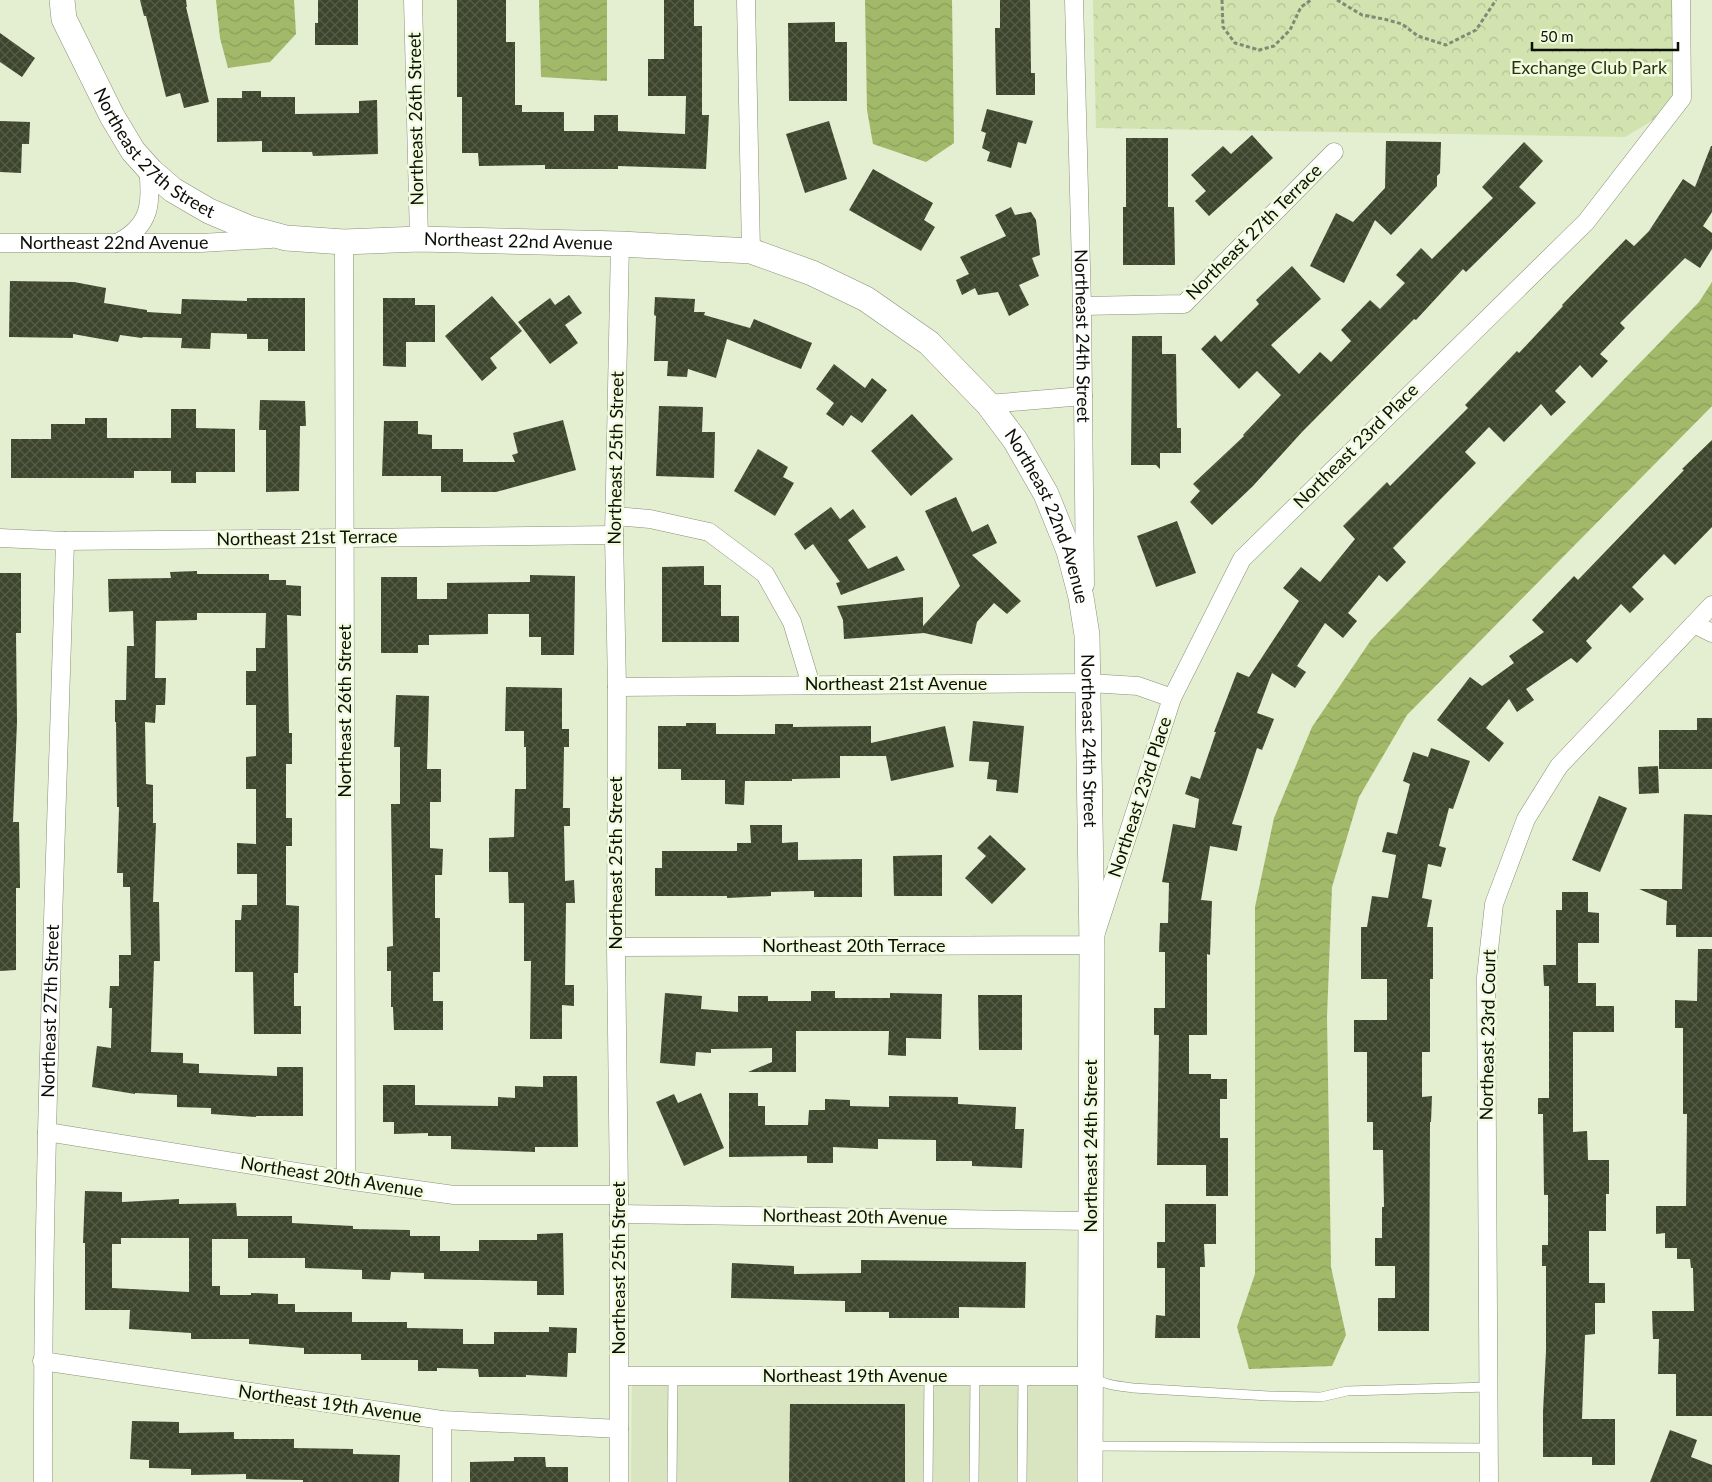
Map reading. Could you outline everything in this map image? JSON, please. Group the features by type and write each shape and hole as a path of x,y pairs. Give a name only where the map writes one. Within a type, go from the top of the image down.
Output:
{"street":[{"name":"Northeast 27th Street","path":"42,0 63,10 112,116 133,151 148,168 173,190 209,211 249,228 286,238"},
{"name":"Northeast 26th Street","path":"413,0 419,239"},
{"path":"746,0 752,251"},
{"name":"Northeast 24th Street","path":"1074,0 1082,306 1092,946 1090,1482"},
{"name":"Northeast 23rd Place","path":"1092,946 1172,698 1242,559 1586,222 1682,98 1681,0"},
{"name":"Northeast 27th Terrace","path":"1082,306 1184,304 1334,152"},
{"path":"117,243 128,238 143,224 149,202 148,168"},
{"name":"Northeast 22nd Avenue","path":"0,243 201,243 286,238 344,242 419,239 620,244 752,251 812,273 866,299 929,343 988,404 1015,440 1046,494 1069,551 1081,597 1087,636"},
{"name":"Northeast 26th Street","path":"344,242 346,1180"},
{"name":"Northeast 25th Street","path":"619,1482 619,1195 616,947 617,687 614,535 620,244"},
{"name":"Northeast 22nd Avenue","path":"988,404 1083,396"},
{"path":"615,516 650,519 709,532 765,574 792,622 810,685"},
{"name":"Northeast 21st Terrace","path":"0,538 65,540 614,535"},
{"name":"Northeast 27th Street","path":"43,1482 42,1361 47,1132 65,540"},
{"name":"Northeast 23rd Court","path":"1489,1482 1486,977 1494,904 1526,819 1559,766 1712,605"},
{"path":"1694,624 1712,633"},
{"name":"Northeast 21st Avenue","path":"617,687 1089,683 1138,686 1172,698"},
{"name":"Northeast 20th Terrace","path":"616,947 1092,946"},
{"name":"Northeast 20th Avenue","path":"47,1132 346,1180 454,1195 619,1195"},
{"name":"Northeast 20th Avenue","path":"619,1214 1091,1221"},
{"name":"Northeast 19th Avenue","path":"42,1361 442,1420 619,1428"},
{"name":"Northeast 19th Avenue","path":"620,1376 1090,1376"},
{"path":"442,1420 442,1482"}],"lane":[{"path":"672,1482 673,1376"},
{"path":"928,1482 929,1376"},
{"path":"974,1482 975,1376"},
{"path":"1022,1482 1023,1376"},
{"path":"1090,1376 1099,1382 1113,1386 1269,1396 1321,1396 1356,1391 1488,1387"},
{"path":"1090,1446 1489,1448"}],"path":[{"path":"1222,0 1223,27 1235,43 1259,50 1274,46 1290,30 1301,8 1311,0"},
{"path":"1337,0 1362,15 1402,24 1418,36 1446,46 1476,30 1496,0"}],"shaded area":[{"path":"632,1382 1083,1382 1082,1482 631,1482"}],"green space":[{"name":"Exchange Club Park","path":"1093,0 1673,0 1675,107 1625,137 1096,128"}],"water":[{"path":"216,0 294,0 296,34 270,62 228,68 220,38"},
{"path":"539,0 607,0 607,81 541,77"},
{"path":"865,0 952,0 954,143 926,162 873,144 867,110"},
{"path":"1712,282 1712,406 1407,715 1359,797 1332,887 1327,1017 1331,1267 1346,1335 1332,1366 1249,1369 1237,1327 1255,1274 1255,907 1274,818 1312,727 1371,640 1699,302"}],"building":[{"path":"140,0 186,0 186,7 209,102 184,108 180,93 166,97 146,16 144,16"},
{"path":"318,0 358,0 358,45 315,45 315,23 318,23"},
{"path":"457,0 506,0 506,42 515,42 515,105 522,105 522,112 564,112 564,131 594,131 594,115 618,115 618,131 685,134 686,96 648,96 648,59 664,59 664,0 694,0 694,26 702,26 702,115 709,115 706,169 618,166 618,169 545,169 545,165 479,166 478,153 462,153 462,97 457,97"},
{"path":"1000,0 1030,0 1031,73 1035,73 1035,95 996,95 995,28 1000,28"},
{"path":"835,22 835,42 847,42 847,101 789,101 788,23"},
{"path":"0,33 35,58 22,77 0,62"},
{"path":"242,91 261,91 261,97 295,97 295,114 359,113 359,101 377,100 378,154 313,156 312,152 262,152 262,141 217,142 217,98 242,98"},
{"path":"987,109 1033,121 1026,144 1018,142 1011,168 987,161 990,152 982,148 986,133 981,131"},
{"path":"0,121 30,122 29,144 22,144 21,173 0,172"},
{"path":"829,121 847,179 805,193 786,134"},
{"path":"1252,135 1273,158 1209,216 1195,201 1206,191 1191,175 1223,146 1231,154"},
{"path":"1126,138 1168,138 1168,207 1174,207 1175,265 1123,265 1123,207 1126,207"},
{"path":"1386,141 1441,142 1440,173 1437,176 1437,186 1391,235 1375,220 1344,283 1310,266 1336,213 1353,222 1385,188"},
{"path":"1524,142 1543,161 1519,187 1536,203 1466,272 1463,269 1416,320 1414,319 1302,432 1253,486 1212,525 1190,502 1200,491 1193,484 1244,436 1281,395 1257,371 1239,389 1201,349 1215,335 1221,342 1259,304 1256,300 1292,266 1321,299 1271,345 1299,374 1320,352 1331,362 1351,341 1341,330 1370,300 1380,309 1405,283 1396,275 1421,248 1432,259 1493,198 1482,187"},
{"path":"1711,146 1712,212 1703,226 1712,233 1712,249 1700,268 1685,258 1620,323 1625,328 1600,354 1608,361 1592,378 1580,365 1555,391 1566,402 1551,416 1541,404 1504,442 1489,427 1465,452 1476,463 1393,548 1406,562 1387,582 1379,575 1348,613 1357,621 1343,638 1325,623 1297,666 1306,672 1295,688 1272,673 1257,713 1274,719 1262,750 1257,748 1232,824 1242,826 1237,851 1210,846 1201,900 1212,901 1210,955 1207,954 1207,1035 1189,1035 1189,1074 1211,1074 1211,1079 1227,1079 1227,1099 1220,1099 1220,1138 1228,1138 1228,1196 1206,1196 1206,1165 1157,1165 1159,1035 1154,1035 1154,1008 1165,1008 1165,952 1159,952 1160,923 1168,923 1169,883 1162,882 1173,824 1195,828 1199,799 1185,794 1191,776 1200,779 1216,732 1214,732 1237,672 1249,677 1299,601 1283,588 1301,567 1320,582 1355,539 1343,526 1387,482 1390,486 1468,408 1465,405 1517,351 1519,353 1626,239 1634,246 1649,231 1683,179 1695,187"},
{"path":"873,169 933,203 924,220 935,227 921,251 849,210"},
{"path":"1011,207 1015,215 1031,212 1036,220 1040,255 1032,258 1039,276 1019,285 1029,305 1009,316 998,292 978,295 975,288 962,295 956,280 969,274 960,257 1006,236 995,215"},
{"path":"10,281 74,282 106,288 104,303 147,310 147,312 181,314 182,299 247,301 247,298 305,298 305,351 268,351 268,339 247,339 247,334 211,333 210,349 181,348 182,338 142,338 120,335 118,342 73,334 73,338 9,337"},
{"path":"569,295 582,313 565,325 578,343 550,364 518,322 550,298 555,305"},
{"path":"492,296 522,331 490,358 497,368 482,381 445,336"},
{"path":"655,297 695,299 694,312 705,312 704,315 750,328 754,319 812,343 801,369 727,339 716,378 688,369 687,377 667,376 668,361 654,361"},
{"path":"383,298 415,298 415,305 435,305 435,342 406,342 406,367 383,366"},
{"path":"1132,336 1162,336 1162,354 1176,354 1177,428 1181,428 1181,453 1160,453 1160,469 1156,465 1131,465"},
{"path":"834,364 865,388 872,378 887,390 862,423 851,415 843,426 826,414 834,403 816,389"},
{"path":"260,400 305,401 306,426 300,426 299,491 266,492 266,430 259,430"},
{"path":"659,406 703,407 702,432 715,432 714,478 656,476"},
{"path":"171,409 196,409 196,428 235,429 235,472 196,472 196,483 171,483 171,471 134,471 134,478 11,478 11,439 51,439 51,424 85,424 85,418 107,418 107,438 171,438"},
{"path":"912,414 953,459 911,496 871,451"},
{"path":"563,420 576,470 496,492 441,492 441,476 382,476 384,421 418,421 418,434 432,435 432,449 463,449 463,462 515,462 512,455 518,453 513,433"},
{"path":"1712,440 1712,527 1675,565 1664,554 1632,587 1644,599 1630,613 1621,604 1586,641 1592,648 1577,663 1571,658 1526,689 1534,700 1517,712 1509,699 1486,728 1504,743 1489,762 1437,720 1470,677 1482,686 1514,663 1509,656 1544,632 1532,620 1574,576 1578,580 1684,470 1682,469"},
{"path":"758,449 788,467 783,477 794,483 775,516 734,491"},
{"path":"956,497 972,532 988,524 997,543 972,555 1021,601 1007,614 994,603 977,622 972,644 924,633 844,639 843,620 837,606 923,597 923,626 960,586 925,511"},
{"path":"831,507 840,519 853,509 866,527 848,540 868,569 897,556 905,570 841,595 836,583 840,582 813,544 805,550 794,534"},
{"path":"1177,521 1196,573 1156,587 1137,536"},
{"path":"704,566 704,585 721,585 721,616 739,616 739,642 662,642 662,567"},
{"path":"197,571 197,574 269,574 269,580 286,580 286,585 301,586 301,616 287,615 289,733 292,733 292,764 286,764 286,818 292,818 292,846 286,846 286,905 299,906 298,973 294,973 294,1006 301,1006 301,1034 254,1034 253,972 235,972 235,920 241,920 242,905 257,905 257,874 237,874 237,843 256,844 256,789 246,789 246,757 256,756 256,705 246,705 246,671 256,671 256,648 265,648 266,613 197,613 197,620 156,621 155,678 166,678 165,705 156,705 155,723 145,722 146,784 153,785 153,823 156,823 153,902 159,902 160,961 154,961 151,1052 183,1053 183,1063 199,1064 199,1073 277,1076 277,1067 303,1067 303,1116 256,1117 211,1114 211,1108 177,1107 177,1095 135,1094 92,1087 97,1046 111,1048 112,1008 109,1008 110,986 119,986 119,955 131,955 130,887 123,887 123,873 117,873 119,807 117,807 115,700 126,700 127,646 134,646 133,611 109,612 108,579 171,578 170,572"},
{"path":"0,573 21,573 21,633 16,633 17,722 13,822 19,822 20,888 16,888 16,970 0,971"},
{"path":"530,575 575,576 574,655 541,655 541,637 529,637 529,614 488,614 488,634 429,635 429,645 418,645 418,653 381,653 381,577 417,577 417,599 447,599 447,583 530,582"},
{"path":"506,687 562,688 562,729 569,729 569,747 564,747 563,808 570,808 570,826 564,826 565,881 574,880 575,903 566,903 565,985 574,985 574,1006 562,1005 562,1039 530,1039 531,961 524,961 524,903 509,903 508,872 489,872 489,838 514,837 515,789 526,789 524,731 505,731"},
{"path":"396,695 429,696 427,769 441,769 441,802 430,802 430,848 443,849 442,875 435,875 435,918 440,918 440,972 433,972 433,1001 443,1001 443,1030 394,1030 393,1007 391,1007 391,971 387,971 387,947 393,946 391,804 400,804 400,747 394,747"},
{"path":"1697,718 1712,718 1712,769 1659,769 1659,730 1697,730"},
{"path":"973,721 1024,726 1018,793 996,791 997,780 987,779 989,762 969,761"},
{"path":"686,723 716,723 716,734 775,734 775,724 793,724 793,727 871,726 871,743 945,726 954,767 891,781 886,756 840,756 840,778 745,781 744,805 725,804 725,780 681,780 681,769 658,769 658,726 686,726"},
{"path":"1431,748 1470,761 1453,809 1449,808 1439,846 1446,848 1441,867 1428,864 1422,898 1432,900 1427,927 1433,927 1433,979 1430,979 1430,1052 1422,1052 1422,1097 1432,1096 1430,1122 1429,1331 1378,1331 1378,1298 1395,1298 1395,1266 1375,1266 1375,1238 1382,1238 1382,1207 1384,1207 1383,1150 1373,1150 1373,1122 1367,1122 1367,1052 1354,1052 1354,1020 1387,1020 1387,979 1361,979 1361,927 1367,927 1372,896 1388,898 1396,855 1382,852 1387,832 1397,834 1410,784 1403,781 1413,752 1428,757"},
{"path":"1658,766 1659,793 1639,794 1638,767"},
{"path":"1599,796 1627,808 1600,872 1572,860"},
{"path":"1684,814 1712,815 1712,937 1676,937 1676,925 1666,925 1667,901 1639,889 1682,889"},
{"path":"750,825 782,825 782,843 798,842 798,860 862,859 862,897 814,897 814,891 771,892 771,896 727,898 727,896 655,896 655,868 662,868 662,851 737,851 737,843 751,843"},
{"path":"990,835 1026,869 992,904 965,878 986,856 977,848"},
{"path":"942,855 942,896 894,896 893,856"},
{"path":"1562,892 1588,892 1588,912 1599,913 1599,943 1578,943 1578,983 1596,983 1596,1006 1614,1006 1614,1032 1573,1032 1573,1132 1587,1131 1588,1160 1609,1160 1609,1194 1606,1194 1606,1231 1589,1231 1589,1283 1605,1283 1605,1303 1595,1303 1595,1334 1585,1335 1582,1419 1615,1419 1615,1465 1592,1465 1592,1457 1543,1457 1546,1266 1542,1266 1542,1245 1548,1245 1548,1195 1544,1195 1543,1114 1538,1114 1538,1098 1549,1098 1549,986 1544,986 1543,965 1556,965 1556,910 1562,910"},
{"path":"1698,949 1712,949 1712,1416 1676,1416 1676,1374 1658,1374 1659,1339 1653,1339 1652,1311 1694,1311 1693,1268 1691,1268 1690,1259 1677,1259 1677,1248 1665,1248 1665,1233 1656,1234 1656,1206 1686,1206 1687,1114 1683,1114 1683,1028 1675,1028 1675,1000 1697,1001"},
{"path":"811,991 835,991 835,998 890,998 890,993 942,994 941,1039 906,1038 906,1056 888,1055 889,1031 796,1031 796,1072 748,1072 772,1062 772,1048 711,1049 711,1053 696,1052 695,1066 660,1063 665,993 702,996 701,1009 738,1012 738,996 768,996 768,1001 811,1001"},
{"path":"978,995 1022,995 1022,1050 979,1050"},
{"path":"543,1076 577,1076 578,1147 535,1147 535,1152 451,1149 451,1136 428,1136 428,1133 394,1134 394,1122 383,1122 383,1085 415,1085 415,1105 498,1106 498,1097 515,1098 515,1086 543,1087"},
{"path":"701,1093 724,1148 684,1166 656,1102 674,1094 678,1103"},
{"path":"729,1093 758,1093 758,1106 765,1106 765,1125 808,1125 809,1110 825,1110 825,1099 850,1100 850,1106 889,1107 889,1096 958,1097 958,1104 1016,1107 1015,1129 1024,1129 1022,1168 972,1166 972,1161 936,1161 936,1140 878,1139 878,1149 833,1147 833,1163 807,1163 807,1156 729,1157"},
{"path":"85,1191 122,1192 122,1202 179,1199 179,1204 236,1203 237,1216 292,1216 292,1223 353,1226 353,1229 410,1230 410,1236 440,1236 440,1251 479,1251 479,1240 537,1240 537,1234 563,1233 564,1295 537,1295 537,1281 424,1279 424,1273 391,1272 390,1280 362,1279 362,1270 305,1268 305,1258 248,1258 248,1239 212,1239 212,1286 220,1286 220,1295 278,1294 278,1304 295,1304 295,1312 352,1312 352,1322 407,1322 407,1328 463,1329 463,1344 494,1344 494,1332 549,1332 549,1327 577,1328 576,1353 568,1353 567,1377 526,1375 526,1377 479,1377 478,1369 437,1368 437,1371 418,1371 418,1360 361,1360 361,1354 304,1354 304,1348 249,1344 249,1339 191,1339 191,1333 129,1329 130,1310 85,1310 85,1243 83,1243","holes":["121,1238 189,1238 189,1292 112,1288 112,1244 121,1244"]},
{"path":"1165,1204 1216,1204 1216,1244 1204,1244 1205,1267 1200,1267 1200,1338 1155,1338 1156,1315 1165,1316 1165,1268 1157,1268 1157,1242 1165,1242"},
{"path":"861,1260 1026,1262 1025,1308 959,1307 959,1318 889,1318 889,1312 845,1312 845,1301 731,1298 732,1263 794,1266 794,1274 861,1273"},
{"path":"790,1404 905,1404 905,1482 789,1482"},
{"path":"132,1421 179,1422 179,1433 234,1432 234,1439 294,1439 294,1448 353,1449 353,1454 400,1455 399,1482 303,1482 303,1480 246,1479 246,1474 191,1475 191,1469 149,1468 149,1460 130,1459"},
{"path":"1670,1430 1697,1440 1691,1457 1712,1465 1712,1482 1650,1482"},
{"path":"514,1457 545,1457 546,1467 568,1467 568,1482 470,1482 470,1462 514,1461"}]}
